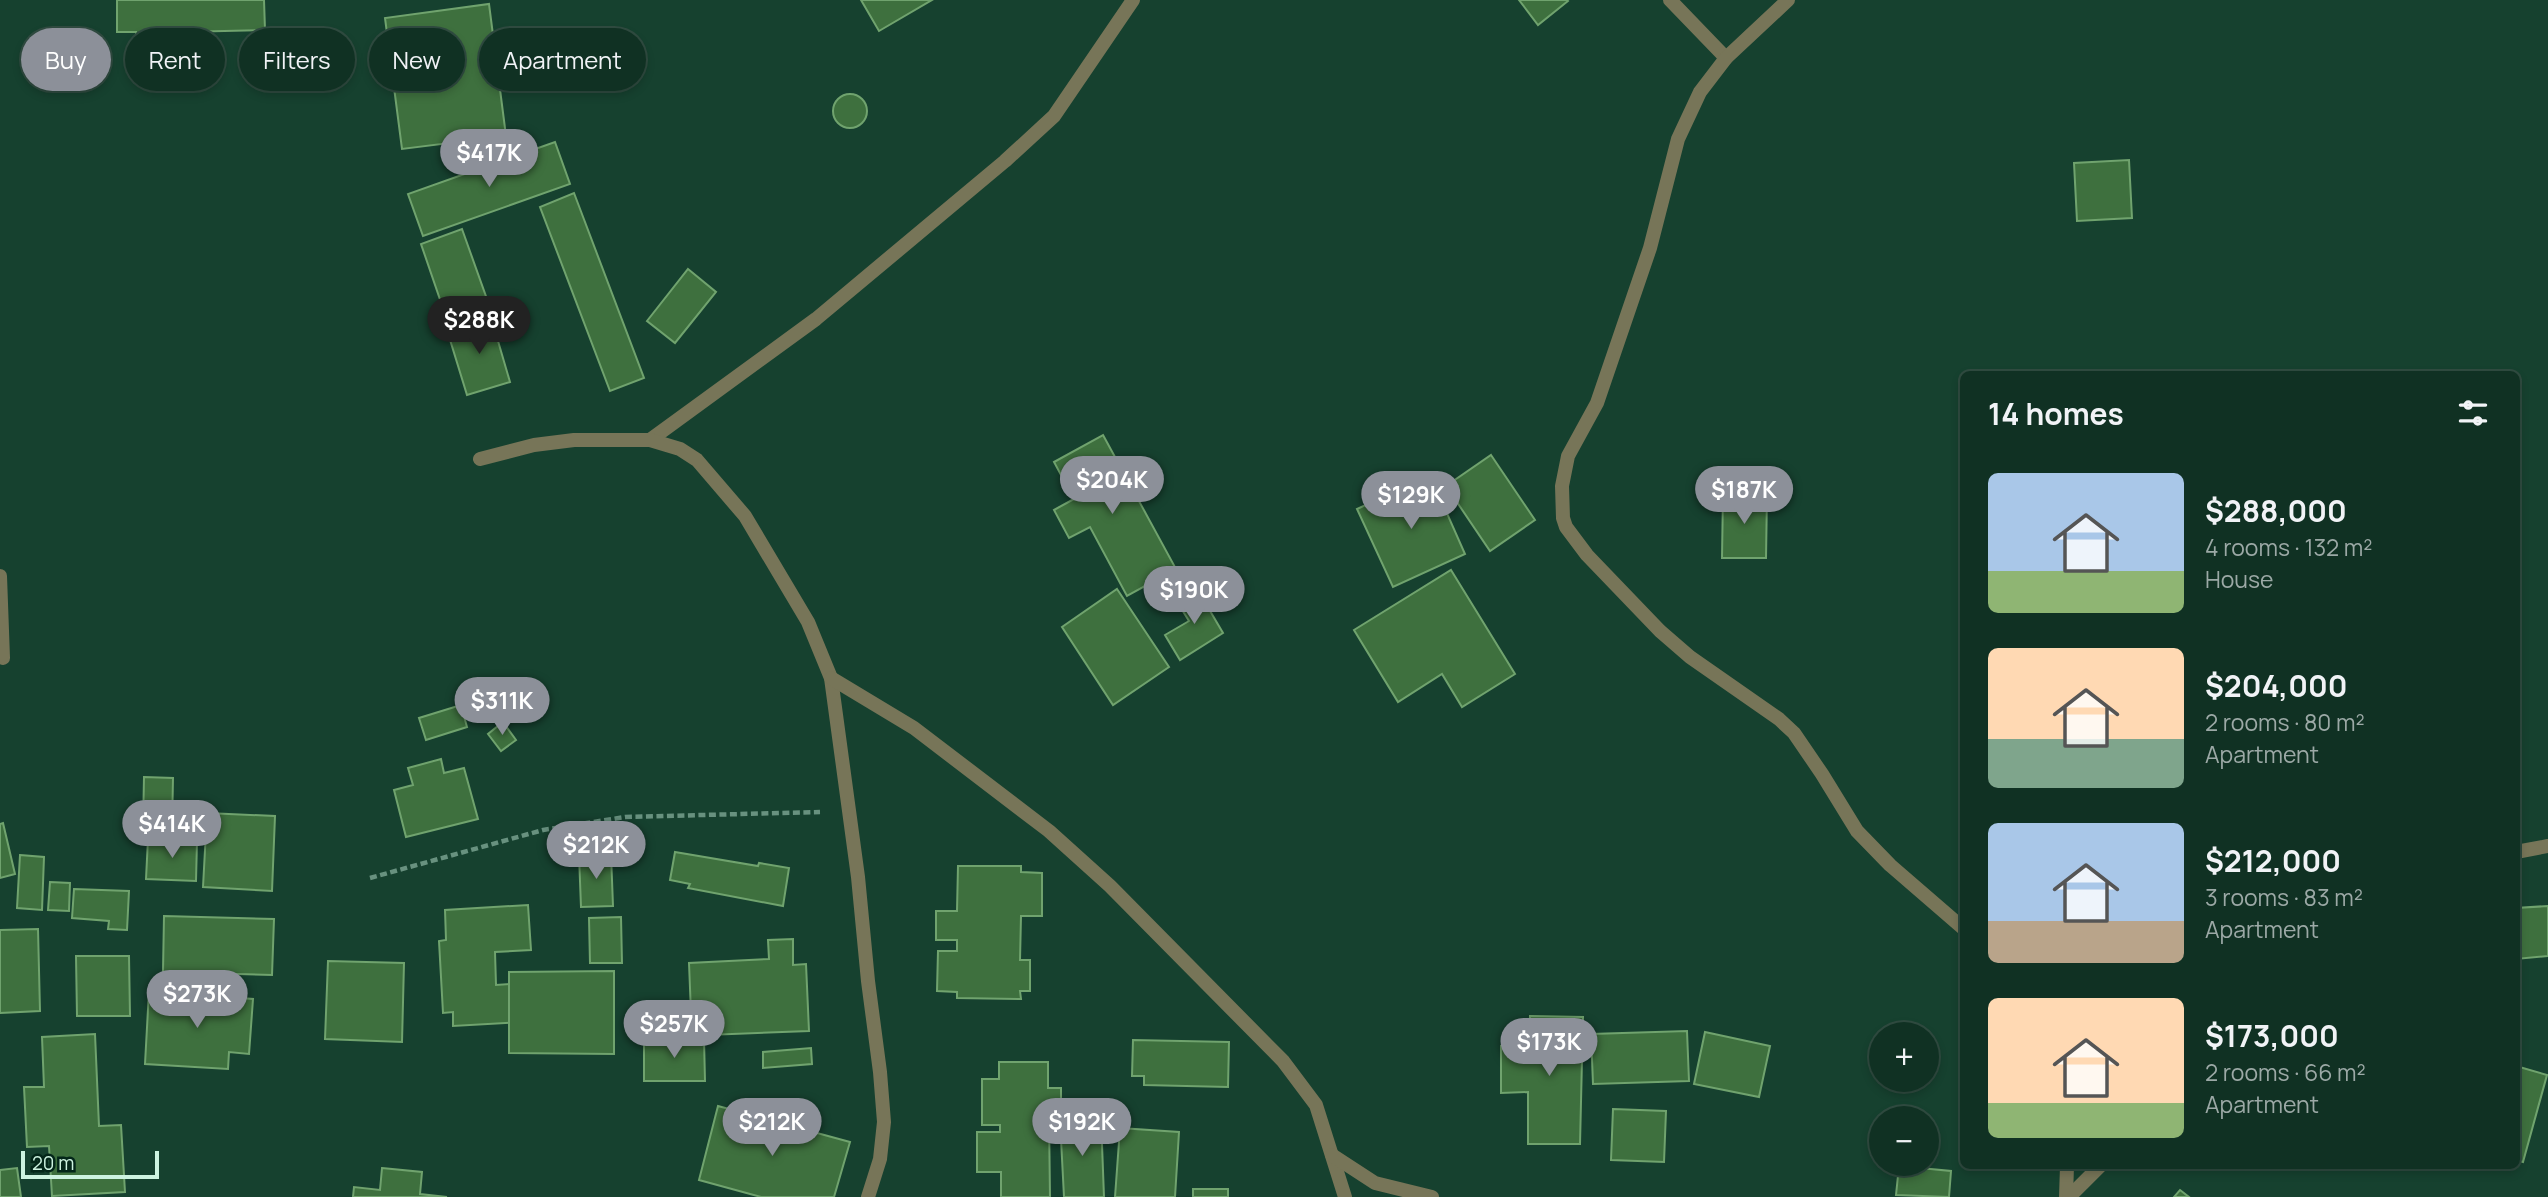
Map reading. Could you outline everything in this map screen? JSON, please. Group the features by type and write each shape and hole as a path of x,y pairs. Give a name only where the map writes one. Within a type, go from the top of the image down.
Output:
{"street":[{"path":"650,440 816,318 1054,116 1133,0"},
{"path":"1670,0 1726,58"},
{"path":"1788,0 1726,58 1700,92 1678,139 1650,248 1602,391 1568,456 1562,486 1563,518 1566,527 1587,555 1660,631 1690,657 1786,726 1822,774 1857,831 1960,925"},
{"path":"480,459 534,445 574,440 650,440 680,449 697,460 746,516 808,622 831,678 849,811 884,1122 880,1159 867,1197"},
{"path":"0,576 3,658"},
{"path":"831,678 914,728 1049,831 1110,886 1283,1061 1316,1105 1345,1197"},
{"path":"2520,851 2548,846"},
{"path":"1332,1155 1375,1183 1432,1197"},
{"path":"2067,1169 2068,1197"},
{"path":"2068,1197 2097,1169"}],"path":[{"path":"370,878 543,830 625,817 849,811"}],"building":[{"path":"117,0 264,0 265,28 225,31 225,28 125,28 125,32 117,32"},
{"path":"861,0 932,0 879,31"},
{"path":"1519,0 1567,0 1568,1 1538,25"},
{"path":"489,4 492,28 479,28 479,91 500,91 506,136 402,149 394,91 465,91 465,28 386,28 385,18"},
{"path":"850,94 862,99 867,111 862,123 850,128 838,123 833,111 838,99"},
{"path":"555,142 570,184 423,236 408,194"},
{"path":"2129,160 2132,218 2077,221 2074,163"},
{"path":"574,193 644,378 610,391 540,207"},
{"path":"462,229 488,302 446,317 421,244"},
{"path":"688,269 716,292 675,343 647,321"},
{"path":"491,317 510,382 467,395 447,330"},
{"path":"1103,435 1176,569 1127,596 1090,527 1069,538 1054,510 1074,499 1054,462"},
{"path":"1491,455 1535,520 1490,551 1446,486"},
{"path":"1430,475 1465,554 1393,587 1357,509"},
{"path":"1723,493 1767,494 1766,558 1722,558"},
{"path":"1451,570 1515,674 1462,707 1442,674 1398,702 1354,630"},
{"path":"1196,587 1223,633 1180,660 1165,635 1189,621 1176,600"},
{"path":"1117,589 1169,667 1113,705 1062,627"},
{"path":"461,705 467,727 426,740 419,718"},
{"path":"503,722 516,740 501,751 488,734"},
{"path":"441,759 444,773 464,768 478,819 406,837 394,790 413,785 408,768"},
{"path":"144,777 173,778 172,828 143,827"},
{"path":"207,813 275,816 272,891 203,887"},
{"path":"3,823 15,874 0,878 0,824"},
{"path":"148,839 197,841 196,881 146,879"},
{"path":"675,852 758,866 759,863 789,868 783,906 688,888 690,884 670,880"},
{"path":"611,854 613,906 581,907 579,855"},
{"path":"20,855 44,857 42,910 17,908"},
{"path":"958,866 1021,866 1021,872 1042,873 1042,916 1021,916 1020,960 1030,960 1030,991 1020,991 1021,999 957,998 957,992 937,991 938,951 957,951 957,940 936,940 936,911 957,911"},
{"path":"50,882 70,883 69,911 48,910"},
{"path":"74,889 129,891 127,930 108,929 109,921 72,918"},
{"path":"528,905 531,950 495,952 496,985 537,982 540,1021 453,1026 453,1012 443,1013 439,941 446,940 445,910"},
{"path":"2548,906 2548,956 2520,959 2520,908"},
{"path":"164,916 274,919 272,975 163,972"},
{"path":"621,917 622,963 590,963 589,918"},
{"path":"38,929 40,1011 0,1013 0,930"},
{"path":"793,939 793,965 806,964 809,1031 707,1035 706,1012 691,1013 689,963 769,959 768,940"},
{"path":"76,956 129,956 130,1016 77,1016"},
{"path":"328,961 404,963 402,1042 325,1039"},
{"path":"614,971 614,1054 509,1053 509,972"},
{"path":"149,991 253,999 249,1054 229,1052 228,1069 145,1064"},
{"path":"1530,1016 1583,1017 1580,1144 1528,1144 1528,1092 1501,1093 1501,1046 1529,1046"},
{"path":"1687,1031 1689,1081 1593,1084 1591,1034"},
{"path":"1705,1032 1770,1046 1759,1097 1694,1084"},
{"path":"95,1034 99,1126 121,1125 125,1192 52,1196 49,1146 27,1147 24,1087 44,1087 42,1037"},
{"path":"704,1039 705,1081 644,1081 644,1040"},
{"path":"1133,1040 1229,1042 1228,1087 1144,1085 1144,1076 1132,1076"},
{"path":"811,1048 812,1064 763,1068 763,1052"},
{"path":"999,1062 1048,1062 1048,1088 1061,1088 1061,1117 1049,1117 1050,1197 1001,1197 1001,1172 977,1172 977,1132 1000,1132 1000,1125 982,1125 982,1079 999,1079"},
{"path":"2520,1067 2547,1075 2523,1162 2520,1161"},
{"path":"718,1106 850,1142 834,1197 761,1197 699,1180"},
{"path":"1613,1109 1666,1111 1664,1162 1611,1160"},
{"path":"1101,1118 1104,1197 1064,1197 1060,1120"},
{"path":"1120,1128 1179,1132 1175,1197 1115,1197"},
{"path":"17,1168 21,1197 0,1197 0,1170"},
{"path":"382,1168 422,1172 420,1194 447,1197 353,1197 354,1187 380,1190"},
{"path":"1939,1170 1951,1171 1949,1197 1896,1195 1898,1176 1939,1176"},
{"path":"1193,1189 1228,1189 1228,1197 1193,1197"},
{"path":"2180,1190 2189,1197 2174,1197"}]}
